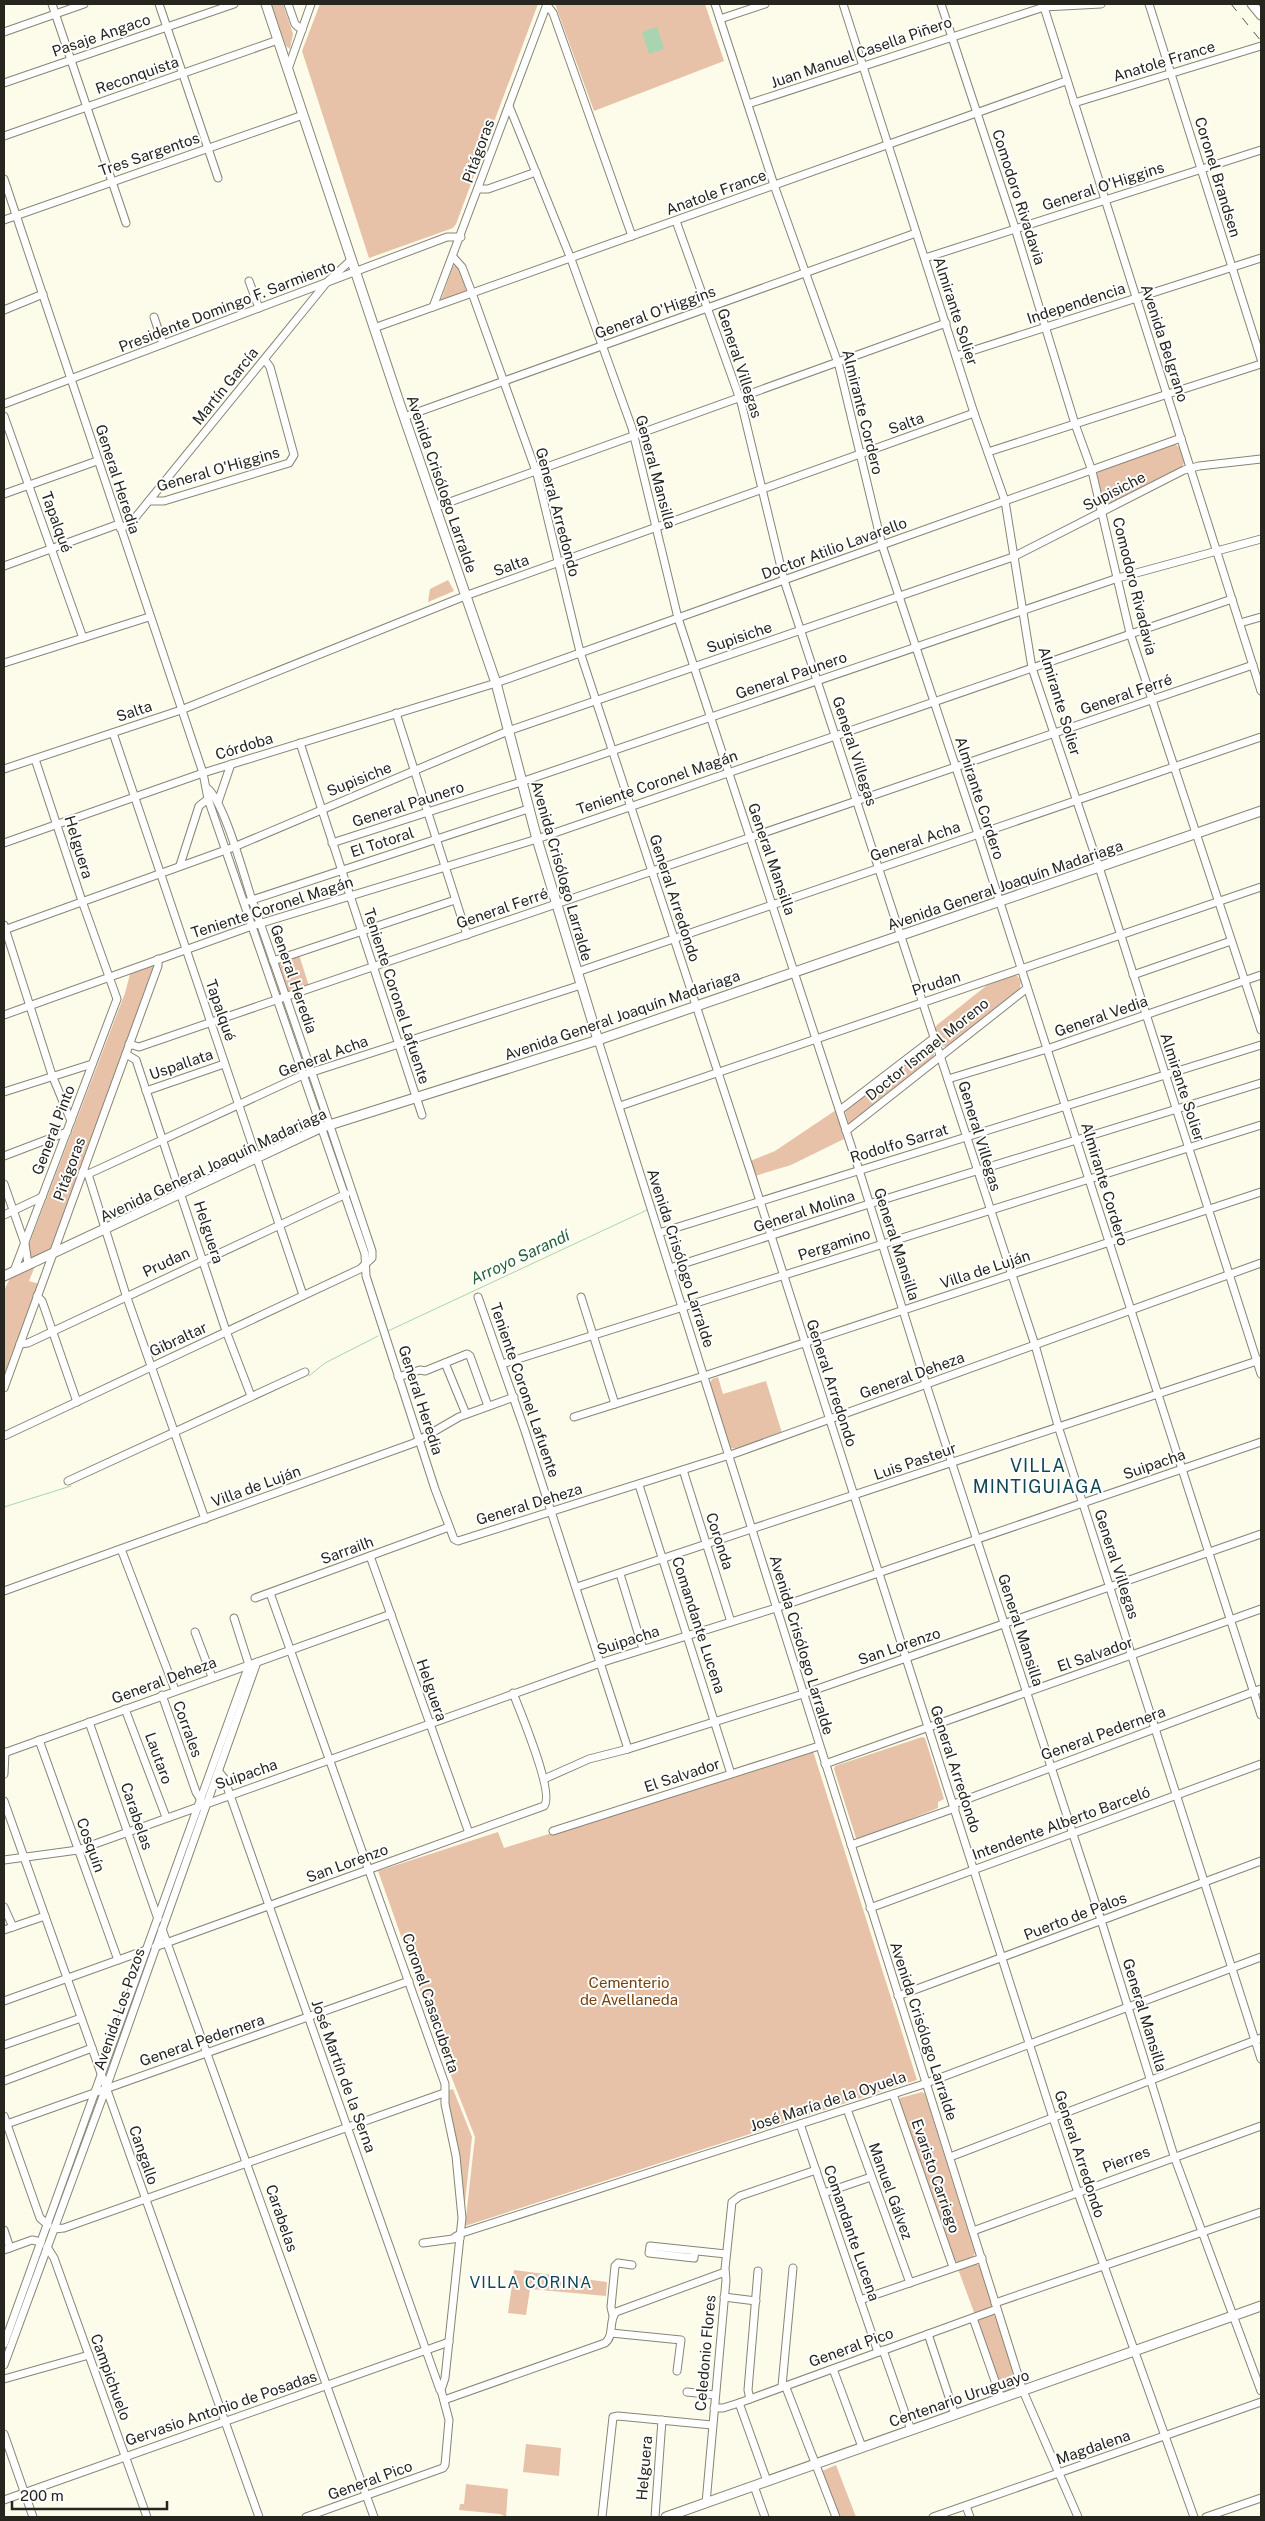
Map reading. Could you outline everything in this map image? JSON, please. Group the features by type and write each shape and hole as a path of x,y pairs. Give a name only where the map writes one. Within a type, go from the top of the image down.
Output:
{"main road":[{"name":"Avenida Crisólogo Larralde","path":"266,4 351,260 357,271 404,417 496,683 528,809 598,1040"},
{"path":"1252,4 1261,15"},
{"name":"Avenida General Joaquín Madariaga","path":"4,1276 320,1128 598,1040 1261,811"},
{"name":"Centenario Uruguayo","path":"666,2517 1261,2306"}],"street":[{"path":"52,4 126,223"},
{"path":"4,32 84,4"},
{"path":"159,4 218,178"},
{"name":"Pasaje Angaco","path":"4,82 234,4"},
{"path":"288,4 296,24 302,30"},
{"path":"288,69 311,4"},
{"path":"547,4 552,13 632,236"},
{"name":"Pitágoras","path":"433,307 461,237 547,4"},
{"name":"Almirante Cordero","path":"715,4 774,185 837,362 882,545 978,834 1026,989 1077,1141 1230,1620 1258,1690 1261,1715"},
{"path":"720,19 765,4"},
{"name":"Almirante Solier","path":"843,4 974,413 1005,501 1021,611 1032,668 1099,867 1229,1275 1259,1360 1261,1374"},
{"name":"Comodoro Rivadavia","path":"941,4 1015,228 1075,424 1092,471 1130,633 1261,1030"},
{"name":"Juan Manuel Casella Piñero","path":"748,104 1043,6 1100,4"},
{"name":"Coronel Brandsen","path":"1149,4 1261,359"},
{"name":"Avenida Belgrano","path":"1043,6 1261,691"},
{"name":"Reconquista","path":"4,136 278,40"},
{"name":"Anatole France","path":"1074,103 1261,46"},
{"name":"Anatole France","path":"374,328 1066,81"},
{"name":"General Mansilla","path":"509,106 571,259 635,435 678,618 840,1110 926,1384 1101,1920 1174,2156 1261,2391"},
{"name":"Tres Sargentos","path":"4,220 303,115"},
{"name":"General O'Higgins","path":"925,258 1261,150"},
{"path":"479,189 488,189 536,172"},
{"name":"General Heredia","path":"4,179 149,617 203,773 208,799 343,1195 365,1254 364,1266 398,1377 449,1527 456,1541"},
{"name":"General Villegas","path":"676,221 739,397 784,580 800,631 836,735 1010,1275 1035,1345 1058,1429 1111,1587 1232,1968 1258,2039 1261,2059"},
{"name":"General O'Higgins","path":"404,417 916,233"},
{"name":"Presidente Domingo F. Sarmiento","path":"4,404 447,237 461,237"},
{"name":"General Arredondo","path":"453,257 462,266 536,470 580,652 595,701 675,938 1053,2118 1194,2517"},
{"name":"Independencia","path":"956,356 1261,258"},
{"name":"Martín García","path":"119,526 130,524 327,282 351,260"},
{"path":"250,281 259,308"},
{"path":"4,310 43,294"},
{"path":"154,317 163,344"},
{"path":"436,507 946,324"},
{"name":"General O'Higgins","path":"149,501 164,501 289,463 293,459 294,455 270,367 265,360"},
{"path":"988,452 1261,364"},
{"name":"Salta","path":"4,769 181,710 466,596 974,413"},
{"name":"Tapalqué","path":"4,416 83,638"},
{"name":"Doctor Atilio Lavarello","path":"496,683 1181,438"},
{"name":"Supisiche","path":"226,850 508,731 1013,557 1191,468 1261,459"},
{"path":"4,494 97,461"},
{"path":"4,566 119,526"},
{"name":"General Paunero","path":"332,843 428,813 711,718 1118,578 1261,539"},
{"name":"Teniente Coronel Magán","path":"4,1015 260,923 537,839 630,805 1232,599"},
{"path":"4,663 149,617"},
{"path":"1240,623 1261,617"},
{"name":"General Ferré","path":"129,1044 139,1047 1253,665"},
{"name":"Córdoba","path":"4,843 203,773 496,683"},
{"path":"396,713 446,866 466,935"},
{"name":"Tapalqué","path":"113,733 303,1295"},
{"name":"General Acha","path":"578,972 1261,737"},
{"name":"Teniente Coronel Lafuente","path":"300,743 422,1115"},
{"name":"Helguera","path":"35,759 117,1000"},
{"path":"218,802 231,764"},
{"name":"General Heredia","path":"207,788 218,802 330,1125 372,1255 364,1266"},
{"path":"180,865 199,806 208,799"},
{"name":"El Totoral","path":"244,903 528,809"},
{"path":"71,1121 52,1076 31,1005 4,928 226,850"},
{"name":"Prudan","path":"620,1106 1218,900 1261,887"},
{"path":"273,961 455,900"},
{"path":"1133,975 1231,941"},
{"name":"Pitágoras","path":"4,1388 37,1296 86,1173 129,1044 158,966 158,959"},
{"name":"General Vedia","path":"948,1079 1047,1049 1261,975"},
{"name":"General Acha","path":"86,1173 303,1075 581,985"},
{"name":"Doctor Ismael Moreno","path":"846,1131 1026,989"},
{"name":"General Pinto","path":"14,1271 117,1000"},
{"name":"Doctor Ismael Moreno","path":"840,1110 934,1038"},
{"name":"Avenida Crisólogo Larralde","path":"598,1040 802,1694 974,2231 1023,2391 1078,2517"},
{"name":"Rodolfo Sarrat","path":"659,1233 759,1200 1261,1045"},
{"name":"Helguera","path":"126,1054 136,1060 226,1331 251,1396"},
{"path":"4,1092 92,1064"},
{"name":"Uspallata","path":"146,1091 224,1064"},
{"name":"General Molina","path":"670,1268 1261,1083"},
{"name":"Pergamino","path":"502,1364 1261,1125"},
{"path":"4,1156 67,1132"},
{"path":"86,1173 106,1229 126,1295 205,1519"},
{"path":"4,1184 25,1244 28,1264"},
{"name":"Villa de Luján","path":"574,1417 804,1344 1261,1192"},
{"name":"Prudan","path":"20,1344 28,1343 126,1295 343,1195 352,1193"},
{"path":"4,1215 42,1197"},
{"name":"General Deheza","path":"456,1541 728,1455 1261,1263"},
{"name":"Gibraltar","path":"4,1436 364,1266"},
{"path":"37,1296 42,1301 53,1330 77,1402"},
{"name":"Teniente Coronel Lafuente","path":"478,1297 577,1587 628,1749"},
{"path":"581,1297 614,1404"},
{"path":"398,1377 420,1370 425,1372 467,1354 470,1356 488,1406"},
{"name":"Luis Pasteur","path":"577,1587 707,1546 1259,1360"},
{"path":"445,1363 466,1414"},
{"path":"68,1481 305,1372"},
{"name":"Villa de Luján","path":"4,1591 420,1440 466,1414 514,1398"},
{"name":"Suipacha","path":"4,1860 78,1850 203,1802 230,1795 600,1663 776,1608 1261,1442"},
{"name":"Coronda","path":"683,1470 731,1622"},
{"name":"Comandante Lucena","path":"638,1485 664,1560 731,1774"},
{"name":"Sarrailh","path":"255,1598 449,1527"},
{"name":"San Lorenzo","path":"155,1947 546,1804 544,1779 589,1759 628,1749 802,1694 1261,1534"},
{"path":"121,1549 175,1690"},
{"name":"Helguera","path":"370,1556 468,1833"},
{"path":"620,1574 644,1649"},
{"name":"Coronel Casacuberta","path":"270,1593 445,2084 444,2093 456,2156 460,2236 445,2378 441,2390 449,2428 446,2462 443,2468"},
{"name":"El Salvador","path":"825,1764 1261,1609"},
{"name":"General Deheza","path":"4,1752 391,1614"},
{"path":"234,1618 249,1664"},
{"path":"195,1632 212,1677"},
{"name":"Avenida Los Pozos","path":"51,2227 146,1950 203,1802 219,1772 257,1662"},
{"name":"Avenida Los Pozos","path":"4,2344 106,2088 162,1929 249,1664"},
{"name":"General Pedernera","path":"851,1845 1051,1767 1258,1690"},
{"path":"513,1694 544,1779"},
{"name":"Corrales","path":"162,1695 196,1792 203,1802"},
{"name":"Lautaro","path":"126,1709 166,1817"},
{"name":"Carabelas","path":"89,1722 158,1919"},
{"name":"Cosquín","path":"39,1740 118,1960"},
{"name":"El Salvador","path":"553,1831 819,1746"},
{"path":"4,1752 4,1774"},
{"name":"Intendente Alberto Barceló","path":"870,1908 1261,1764"},
{"name":"José Martín de la Serna","path":"219,1772 224,1778 267,1905 441,2390"},
{"name":"Cangallo","path":"4,1801 259,2517"},
{"name":"Puerto de Palos","path":"898,1996 1261,1861"},
{"path":"4,1907 14,1927"},
{"path":"4,1930 45,1916"},
{"name":"Carabelas","path":"162,1929 208,2052 374,2517"},
{"path":"4,2001 146,1950"},
{"name":"José María de la Oyuela","path":"423,2243 460,2236 926,2086 1030,2044 1261,1957"},
{"name":"General Pedernera","path":"5,2125 409,1981"},
{"path":"4,2045 81,2018"},
{"path":"950,2157 1258,2039"},
{"path":"4,2081 92,2048"},
{"path":"4,2116 5,2125 40,2218 51,2227 64,2228 444,2093"},
{"name":"Evaristo Carriego","path":"894,2096 953,2267"},
{"name":"Manuel Gálvez","path":"848,2111 910,2283"},
{"name":"Comandante Lucena","path":"801,2126 860,2300 911,2430"},
{"name":"Pierres","path":"974,2231 1174,2156 1261,2126"},
{"name":"Celedonio Flores","path":"706,2503 731,2206 735,2199 740,2196 816,2170"},
{"path":"824,2193 871,2177"},
{"name":"General Pico","path":"714,2408 723,2408 739,2403 973,2318 996,2306 1104,2266 1261,2212"},
{"path":"4,2230 7,2249 32,2240 44,2245"},
{"name":"Avenida Los Pozos","path":"4,2365 44,2245"},
{"name":"Campichuelo","path":"44,2245 54,2258 147,2517"},
{"path":"695,2250 694,2258 649,2253 650,2246 695,2250 726,2254"},
{"path":"860,2300 982,2258"},
{"path":"444,2400 605,2343 611,2333 613,2316 611,2307 615,2266 618,2264 632,2265"},
{"path":"793,2268 784,2386 836,2517"},
{"path":"750,2399 748,2390 758,2270"},
{"path":"613,2316 620,2310 725,2272"},
{"path":"724,2297 756,2301"},
{"path":"973,2318 1000,2398"},
{"path":"611,2333 681,2340 677,2371"},
{"path":"928,2334 955,2414"},
{"name":"Gervasio Antonio de Posadas","path":"4,2500 449,2342"},
{"path":"4,2379 89,2355"},
{"path":"833,2369 862,2447"},
{"path":"687,2392 715,2395"},
{"name":"Magdalena","path":"933,2517 1261,2402"},
{"path":"739,2403 767,2481"},
{"path":"602,2517 613,2417 712,2424"},
{"name":"Helguera","path":"655,2517 662,2420"},
{"path":"4,2434 33,2517"},
{"name":"General Pico","path":"306,2517 443,2468"},
{"path":"754,2486 766,2517"},
{"path":"1206,2517 1261,2498"},
{"path":"966,2506 970,2517"}],"green space":[{"path":"271,4 283,4 293,34 290,49 286,46"},
{"path":"320,4 538,4 453,228 369,258 302,51"},
{"path":"555,4 705,4 724,61 594,111"},
{"path":"457,265 467,291 441,300 453,266"},
{"path":"1175,444 1180,448 1185,461 1182,467 1108,505 1104,504 1097,474 1098,471"},
{"path":"448,580 454,591 428,602 430,589"},
{"path":"299,955 309,986 288,993 278,962"},
{"path":"152,966 154,968 53,1248 36,1258 31,1258 28,1247 125,993 130,974"},
{"path":"1015,974 1021,980 1020,989 948,1047 941,1046 935,1028 937,1025 986,986"},
{"path":"928,1045 931,1045 935,1057 849,1125 845,1111"},
{"path":"836,1110 844,1139 791,1165 755,1176 750,1161 775,1151"},
{"path":"35,1266 29,1281 39,1284 4,1375 4,1291 10,1278"},
{"path":"718,1377 723,1394 766,1381 782,1433 737,1449 730,1448 710,1383 712,1379"},
{"path":"922,1737 925,1738 944,1799 938,1802 938,1808 858,1840 834,1769 835,1766"},
{"name":"Cementerio de Avellaneda","path":"813,1751 917,2080 465,2226 475,2137 446,2063 378,1871 498,1832 504,1848"},
{"path":"453,2089 472,2137 464,2212 459,2150 448,2106 447,2091"},
{"path":"922,2092 925,2094 975,2253 973,2257 959,2263 954,2260 899,2101 900,2098"},
{"path":"975,2263 980,2266 992,2304 990,2308 975,2315 958,2269"},
{"path":"514,2270 607,2282 606,2296 530,2289 526,2315 508,2313"},
{"path":"992,2314 996,2317 1017,2384 1015,2388 1003,2392 977,2319"},
{"path":"526,2444 561,2448 559,2476 523,2472"},
{"path":"836,2465 856,2517 839,2517 822,2471"},
{"path":"466,2484 508,2489 506,2517 500,2514 459,2510 460,2504 464,2504"}],"shaded area":[{"path":"657,27 664,49 649,54 642,32"}],"waterway":[{"name":"Arroyo Sarandí","path":"653,1207 665,1202"},
{"name":"Arroyo Sarandí","path":"388,1331 647,1210"},
{"name":"Arroyo Sarandí","path":"309,1376 325,1363 378,1336"},
{"name":"Arroyo Sarandí","path":"4,1507 71,1486"}],"railway":[{"path":"1231,4 1261,41"}],"district":[{"name":"VILLA MINTIGUIAGA","path":"1038,1475"},
{"name":"VILLA CORINA","path":"531,2282"}]}
